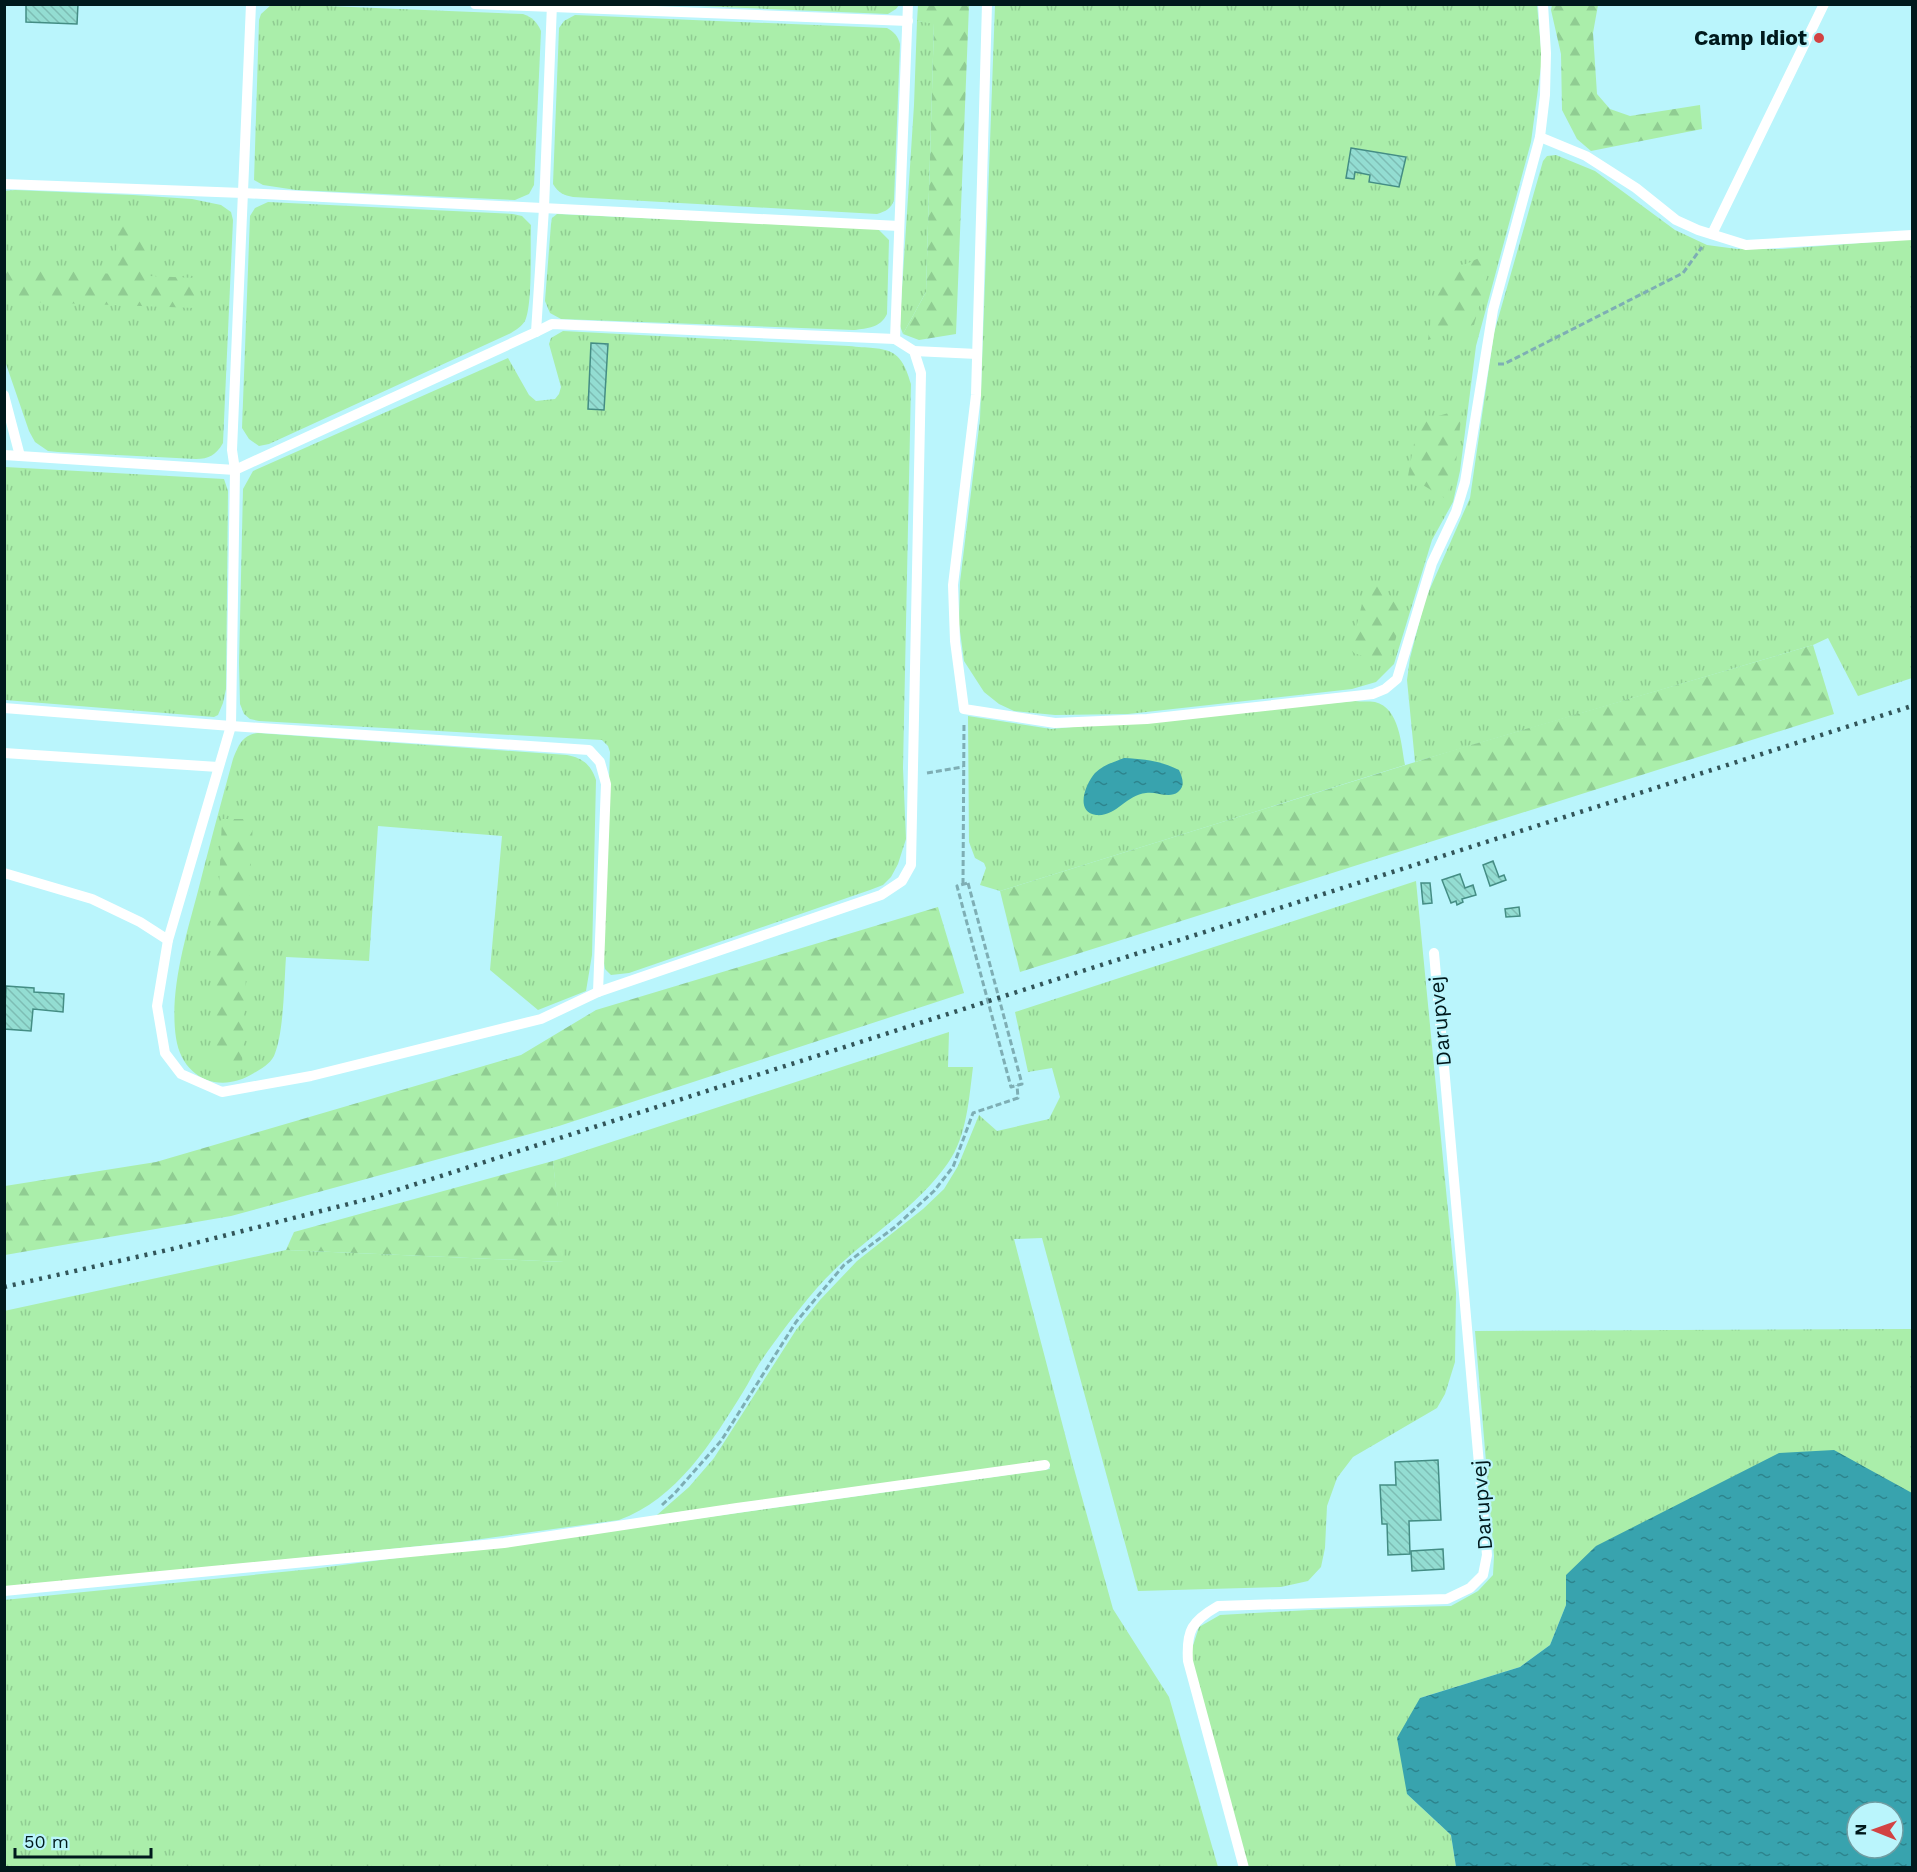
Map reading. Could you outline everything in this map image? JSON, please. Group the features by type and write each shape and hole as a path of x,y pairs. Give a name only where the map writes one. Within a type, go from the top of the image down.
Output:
{"lane":[{"path":"251,4 232,450 235,470 231,726 168,940 157,1006 165,1053 181,1074 222,1092 311,1076 541,1019 598,992 881,895 902,881 911,865 921,373 914,351"},
{"path":"475,4 908,21"},
{"path":"895,339 908,4"},
{"path":"987,4 976,395 953,585 955,641 964,709 1056,723 1159,717 1373,694 1385,689 1397,679 1432,563 1456,512 1465,482 1493,310 1540,137 1545,95 1544,4"},
{"path":"1712,234 1824,4"},
{"path":"536,332 544,208 552,6"},
{"path":"1540,137 1586,156 1636,188 1676,220 1723,239 1746,245 1912,235"},
{"path":"4,184 899,226"},
{"path":"4,455 235,470 552,324 895,339 914,351 977,354"},
{"path":"4,395 20,456"},
{"path":"4,708 589,750 600,762 606,784 598,992"},
{"path":"4,753 218,767"},
{"path":"4,873 92,899 140,922 168,940"},
{"name":"Darupvej","path":"1244,1868 1188,1661 1187,1642 1193,1625 1203,1615 1218,1606 1447,1599 1470,1588 1483,1575 1487,1555 1434,953"},
{"path":"4,1592 504,1543 1045,1465"}],"path":[{"path":"1484,363 1504,364 1683,273 1712,234"},
{"path":"963,884 964,709"},
{"path":"913,775 963,767"},
{"path":"968,883 1022,1084 1011,1087 957,886 963,884 968,883"},
{"path":"643,1522 674,1494 721,1442 796,1323 844,1265 895,1227 934,1191 953,1167 974,1113 1018,1098 1017,1085"}],"green space":[{"path":"271,5 523,14 532,18 541,31 534,185 529,194 515,200 296,190 263,185 254,180 259,20 261,14"},
{"path":"676,5 899,5 888,14"},
{"path":"918,5 969,5 956,334 919,340 903,334 926,292 934,24 917,21"},
{"path":"995,5 1537,5 1542,59 1531,142 1476,346 1460,471 1453,502 1432,540 1394,664 1376,682 1352,689 1128,714 1055,715 1014,711 999,704 984,692 964,661 959,624 960,582 980,419"},
{"path":"1552,5 1598,5 1593,33 1597,94 1610,109 1630,116 1700,105 1702,129 1591,151 1577,139 1562,110 1561,54 1551,10"},
{"path":"575,15 887,28 892,31 900,44 894,200 891,206 886,211 877,214 573,197 557,190 553,184 559,28 564,21"},
{"path":"917,21 934,23 926,292 903,334 900,326"},
{"path":"1556,155 1595,171 1675,230 1707,245 1737,249 1782,249 1912,239 1912,678 1858,696 1828,638 1813,645 1415,762 1407,680 1410,658 1425,600 1470,498 1494,333 1543,161 1547,156"},
{"path":"4,191 192,199 221,205 231,212 233,220 223,443 218,451 208,457 196,459 48,451 35,442 29,431 5,361"},
{"path":"268,202 522,216 531,225 530,289 525,321 511,333 269,444 259,446 249,439 242,428 250,216 255,208"},
{"path":"557,214 878,229 889,240 887,314 877,325 854,330 561,319 550,313 545,301 551,224 552,218"},
{"path":"118,221 151,222 149,276 197,278 195,308 5,301 6,267 115,274"},
{"path":"1494,251 1474,325 1428,340 1436,283 1442,268 1466,264"},
{"path":"563,331 882,349 896,355 902,362 911,384 903,768 906,839 898,864 891,877 883,885 629,973 611,975 605,969 603,957 610,752 602,740 259,721 250,719 244,714 240,704 243,489 253,471 508,358 529,395 536,401 555,399 561,387 549,344 551,338"},
{"path":"1462,409 1456,463 1446,499 1408,476 1418,422"},
{"path":"5,467 224,479 228,491 226,689 218,715 214,717 5,700"},
{"path":"1368,579 1405,607 1388,665 1354,653 1351,649"},
{"path":"1813,645 1834,714 1020,972 1000,891 1454,750"},
{"path":"1355,701 1375,702 1390,712 1398,728 1405,765 1000,891 980,885 986,868 984,863 975,858 969,842 968,716 1051,729"},
{"path":"258,733 567,755 586,763 596,780 592,955 586,991 538,1010 490,970 502,836 378,826 369,961 286,957 282,1022 272,1059 254,1073 228,1082 204,1079 194,1072 180,1052 176,1038 174,1020 180,964 233,759 245,738"},
{"path":"222,819 253,819 242,1065 211,1063"},
{"path":"1416,881 1456,1293 1455,1362 1445,1394 1437,1408 1353,1457 1337,1478 1327,1506 1325,1548 1321,1567 1308,1581 1281,1587 1138,1591 1042,1238 1014,1239 1113,1609 1169,1697 1218,1867 5,1867 4,1600 312,1569 659,1524 1050,1469 1048,1462 657,1515 689,1487 714,1458 796,1330 820,1300 857,1261 923,1209 944,1189 958,1166 979,1115 997,1131 1049,1119 1060,1097 1052,1068 1028,1072 1015,1012"},
{"path":"938,907 964,993 559,1126 231,1216 5,1255 5,1186 156,1162 521,1055 596,1010"},
{"path":"949,1032 948,1067 973,1067 963,1129 948,1163 918,1197 849,1256 817,1288 766,1354 731,1411 691,1467 676,1483 640,1511 619,1520 460,1542 5,1588 4,1311 286,1250 563,1262 553,1161"},
{"path":"553,1161 564,1262 286,1250 294,1232"},
{"path":"1912,1329 1912,1493 1566,1575 1566,1605 1550,1645 1520,1667 1420,1698 1407,1794 1451,1835 1456,1867 1247,1867 1188,1661 1199,1627 1220,1615 1327,1609 1451,1606 1478,1591 1493,1575 1494,1556 1475,1331"}],"water":[{"path":"1124,758 1153,761 1179,770 1183,781 1182,787 1171,795 1150,793 1139,795 1103,815 1089,813 1085,809 1084,797 1095,773"},
{"path":"1834,1450 1912,1493 1912,1867 1456,1867 1451,1835 1407,1794 1397,1738 1420,1698 1520,1667 1550,1645 1566,1605 1566,1575 1596,1546 1779,1453"}],"building":[{"path":"26,4 78,4 77,24 26,22"},
{"path":"1351,148 1406,157 1399,187 1369,182 1370,175 1355,172 1354,179 1346,178"},
{"path":"591,343 608,344 604,410 588,409"},
{"path":"1493,861 1499,877 1504,875 1506,880 1490,886 1483,865"},
{"path":"1460,874 1465,888 1473,885 1476,895 1462,899 1463,902 1457,905 1456,901 1451,903 1442,880"},
{"path":"1421,883 1430,883 1432,903 1423,904"},
{"path":"1519,907 1520,916 1506,917 1505,909"},
{"path":"6,986 34,988 34,992 64,994 63,1012 33,1009 31,1031 4,1029"},
{"path":"1438,1460 1441,1520 1409,1521 1410,1554 1388,1555 1387,1524 1382,1524 1380,1485 1396,1485 1395,1462"},
{"path":"1443,1549 1444,1569 1412,1571 1411,1551"}],"railway":[{"path":"4,1287 172,1249 372,1198 1912,706"}],"place":[{"name":"Camp Idiot","path":"1819,38"}]}
